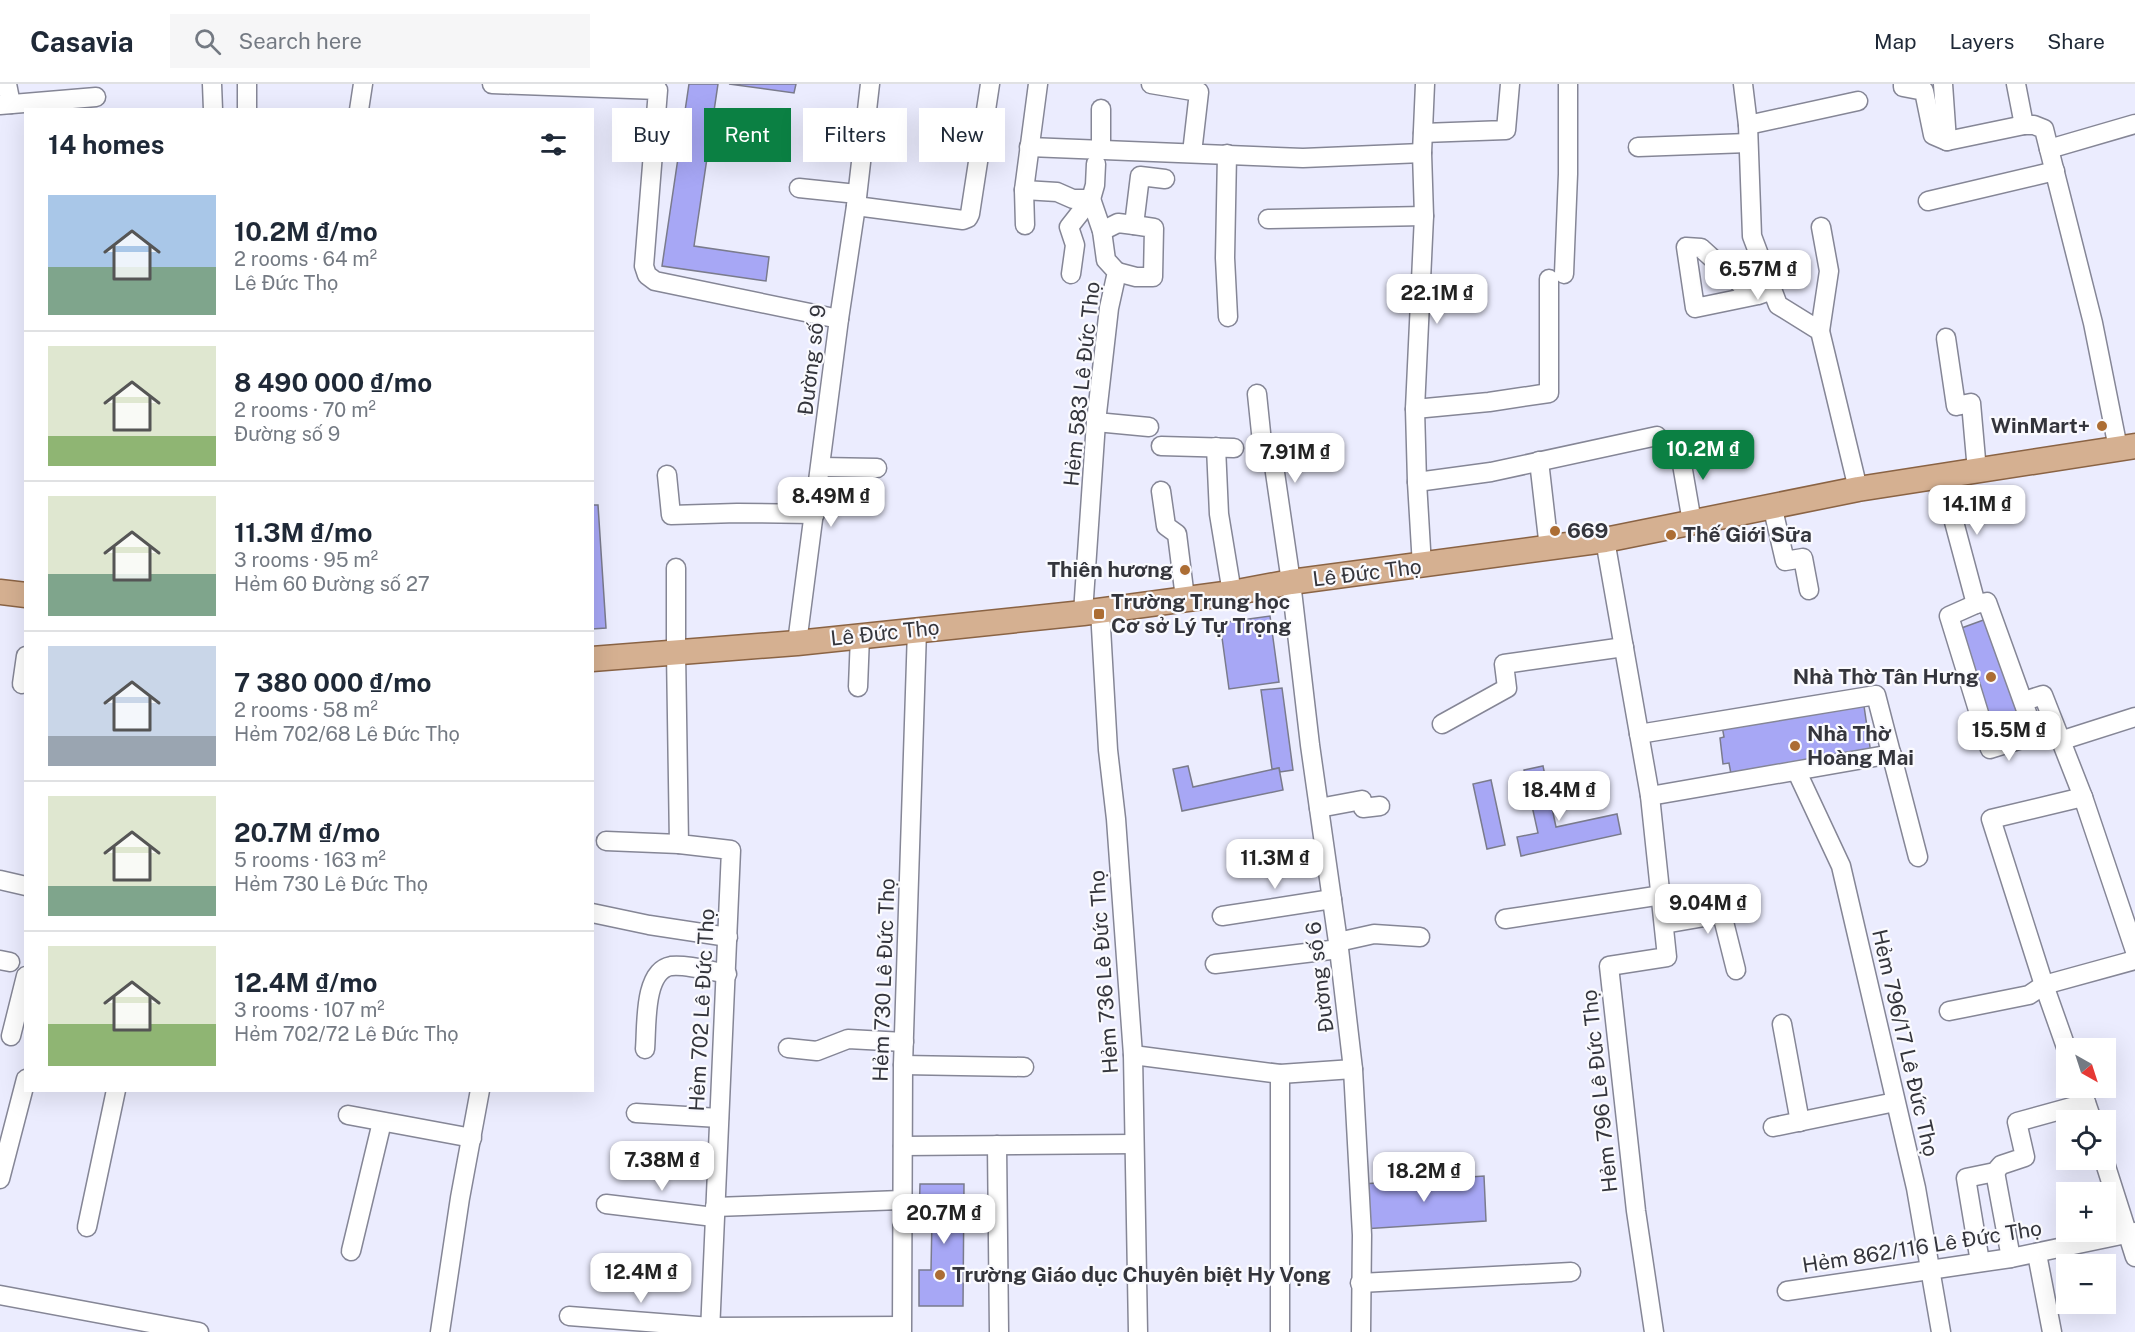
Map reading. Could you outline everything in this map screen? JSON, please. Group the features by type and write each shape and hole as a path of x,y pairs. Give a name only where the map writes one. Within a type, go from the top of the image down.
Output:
{"main road":[{"name":"Lê Đức Thọ","path":"594,659 860,636 1092,611 1232,593 1291,582 1605,540 1858,489 2126,447"},
{"path":"0,592 24,595"}],"street":[{"path":"7,84 6,104 32,106 95,97"},
{"path":"212,84 213,108"},
{"path":"247,84 247,108"},
{"path":"359,108 363,84"},
{"path":"492,84 659,87 644,266 647,275 655,281 839,319"},
{"name":"Đường số 9","path":"797,642 839,319 857,200 870,84"},
{"path":"799,188 963,220 968,218 990,84"},
{"path":"1024,225 1024,190 1038,84"},
{"path":"1151,84 1199,92 1192,153"},
{"path":"1422,566 1415,409 1424,216 1422,153 1425,84"},
{"path":"1423,134 1506,130 1510,84"},
{"path":"1415,409 1489,402 1549,393 1557,276 1568,174 1568,84"},
{"path":"1743,84 1748,134 1752,236 1765,292 1778,305 1820,331"},
{"path":"1903,84 1903,87 1924,91 1933,135 1947,141 2024,125 2034,125 2044,129 2126,447"},
{"path":"1943,84 1947,141"},
{"path":"2016,84 2024,125"},
{"path":"1638,147 1748,134 1858,101"},
{"path":"1071,274 1075,245 1069,227 1091,200 1095,185 1101,110"},
{"path":"2049,149 2135,124"},
{"path":"1029,147 1098,157 1192,153 1303,159 1422,153"},
{"path":"1227,154 1225,258 1228,317"},
{"path":"1928,201 2055,171"},
{"path":"1134,225 1140,176 1165,179"},
{"path":"1024,190 1057,192 1073,199 1091,200"},
{"name":"Hẻm 583 Lê Đức Thọ","path":"1091,200 1102,231 1106,260 1117,272 1109,308 1096,422 1092,611"},
{"path":"1268,219 1424,216"},
{"path":"1102,231 1118,223 1155,228 1153,277 1136,277 1117,272"},
{"path":"1821,227 1828,271 1820,331 1858,489"},
{"path":"1946,338 1956,406 1971,403 1977,471"},
{"name":"Đường số 6","path":"1257,394 1263,452 1273,459 1291,582 1319,808 1339,945 1353,1070 1362,1235 1361,1332"},
{"path":"1096,422 1149,427"},
{"path":"1417,482 1491,472 1658,436"},
{"path":"1161,446 1225,447 1219,514 1232,593"},
{"path":"1679,447 1692,522"},
{"path":"1539,461 1549,548"},
{"path":"821,467 878,468"},
{"path":"667,475 671,515 815,514"},
{"path":"1942,477 1977,604"},
{"path":"1161,491 1166,526 1177,534 1185,598"},
{"path":"1772,505 1785,561 1803,558 1809,590"},
{"name":"Hẻm 796 Lê Đức Thọ","path":"1605,540 1650,796 1667,957 1609,966 1636,1211 1654,1332"},
{"path":"676,568 679,844"},
{"path":"1988,602 2035,735 1990,749 1948,616 1977,604 1988,602"},
{"name":"Hẻm 736 Lê Đức Thọ","path":"1092,611 1116,819 1133,1055 1138,1332"},
{"name":"Hẻm 730 Lê Đức Thọ","path":"902,1329 903,1065 917,630"},
{"path":"858,687 860,636"},
{"path":"1442,724 1506,688 1504,664 1624,647"},
{"path":"22,684 24,670"},
{"path":"2024,701 2043,694 2083,797 2135,951"},
{"path":"1639,734 1876,695 1918,857"},
{"path":"2062,740 2135,717"},
{"path":"1650,796 1892,754"},
{"name":"Hẻm 796/17 Lê Đức Thọ","path":"1797,772 1841,866 1916,1188 1941,1332"},
{"path":"2063,1038 1991,819 2083,797"},
{"path":"1319,808 1362,800 1363,808 1380,806"},
{"name":"Hẻm 702 Lê Đức Thọ","path":"606,841 679,844 731,850 711,1330"},
{"path":"0,880 24,886"},
{"path":"1504,918 1662,896"},
{"path":"1222,916 1332,898"},
{"path":"594,913 649,925 728,937"},
{"path":"1664,924 1722,914 1736,970"},
{"path":"1215,964 1339,945 1374,934 1420,937"},
{"path":"1949,1011 2029,995 2044,985 2135,960"},
{"path":"645,1049 650,992 653,979 662,969 674,966 727,974"},
{"path":"12,1037 24,985"},
{"path":"1782,1024 1800,1122"},
{"path":"788,1048 817,1051 848,1039 904,1042"},
{"path":"1133,1055 1280,1074 1353,1070"},
{"path":"903,1065 1024,1067"},
{"path":"1280,1074 1280,1332"},
{"path":"0,1179 3,1156 24,1086"},
{"path":"87,1227 116,1092"},
{"path":"440,1332 460,1198 480,1092"},
{"path":"1980,1262 1966,1178 1995,1172 2001,1165 2025,1157 2018,1122 2076,1098"},
{"path":"1773,1127 1895,1102"},
{"path":"636,1113 719,1118"},
{"path":"348,1115 472,1138"},
{"path":"351,1251 382,1122"},
{"path":"903,1146 1134,1144"},
{"path":"997,1145 999,1332"},
{"path":"2108,1170 2132,1233 2135,1257"},
{"path":"1995,1172 2011,1258"},
{"path":"606,1204 715,1212 901,1200"},
{"name":"Hẻm 862/116 Lê Đức Thọ","path":"1787,1291 2037,1254 2132,1233"},
{"path":"2037,1254 2052,1332"},
{"path":"1360,1283 1571,1272"},
{"path":"0,1295 108,1324 199,1332"},
{"path":"569,1316 711,1330 902,1329"}],"building":[{"path":"689,84 718,84 714,108 704,108 704,162 706,162 694,246 769,257 766,281 662,266 677,162 692,162 692,108 685,108"},
{"path":"729,84 796,84 794,93"},
{"path":"594,505 598,505 606,628 594,629"},
{"path":"1270,616 1279,682 1229,689 1220,623"},
{"name":"Nhà Thờ Tân Hưng","path":"1989,618 2025,725 1992,736 1956,630"},
{"path":"1282,688 1293,770 1280,772 1279,768 1272,769 1261,690"},
{"name":"Nhà Thờ Hoàng Mai","path":"1864,706 1871,754 1731,774 1729,763 1723,764 1720,738 1724,737 1722,726"},
{"path":"1188,766 1193,787 1279,768 1283,790 1182,811 1173,769"},
{"path":"1543,766 1556,827 1617,814 1621,834 1521,856 1517,837 1538,833 1524,770"},
{"path":"1491,780 1505,845 1487,849 1473,784"},
{"path":"1484,1176 1486,1221 1363,1229 1362,1184"},
{"path":"920,1184 964,1184 963,1306 919,1306 919,1270 931,1270 932,1218 919,1218"}],"place":[{"name":"WinMart+","path":"2102,426"},
{"name":"669","path":"1555,531"},
{"name":"Thế Giới Sữa","path":"1671,535"},
{"name":"Thiên hương","path":"1185,570"},
{"name":"Trường Trung học Cơ sở Lý Tự Trọng","path":"1099,614"},
{"name":"Nhà Thờ Tân Hưng","path":"1991,677"},
{"name":"Nhà Thờ Hoàng Mai","path":"1795,746"},
{"name":"Trường Giáo dục Chuyên biệt Hy Vọng","path":"940,1275"}]}
